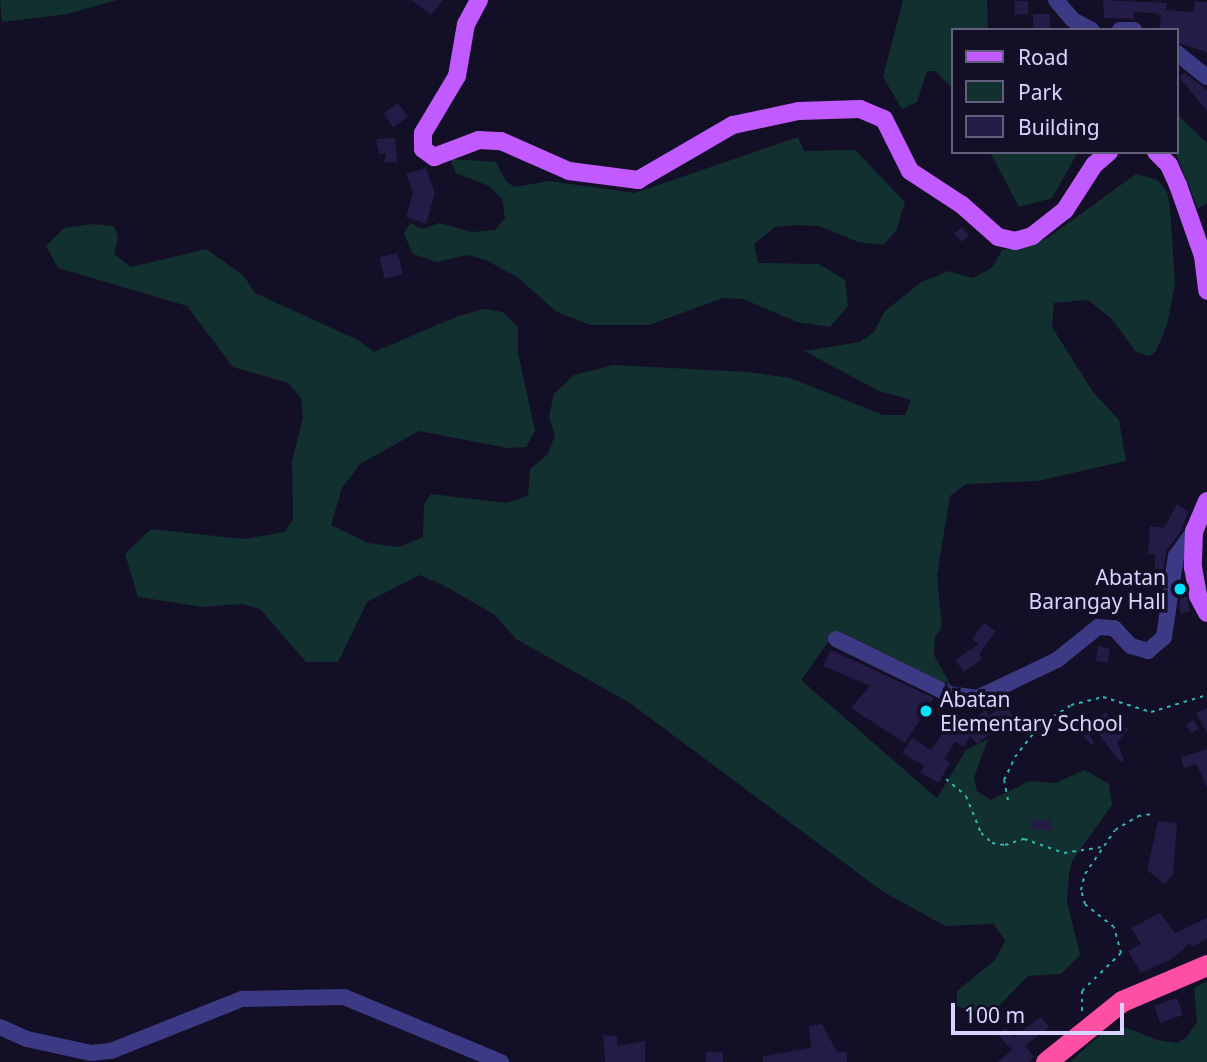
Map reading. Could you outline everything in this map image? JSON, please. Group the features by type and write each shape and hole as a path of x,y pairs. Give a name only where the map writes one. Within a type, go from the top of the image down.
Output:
{"highway":[{"path":"1046,1062 1122,1001 1207,965"}],"main road":[{"path":"480,0 466,24 457,76 423,133 423,149 434,157 479,141 501,141 569,171 638,180 733,125 799,111 860,109 884,119 910,171 961,205 998,237 1015,241 1032,236 1058,217 1094,165 1107,154"},
{"path":"1157,154 1178,185 1203,256 1207,291"},
{"path":"1207,501 1194,531 1194,582 1207,613"}],"street":[{"path":"1056,0 1073,19 1089,28"},
{"path":"1179,55 1207,77"},
{"path":"836,639 949,694 977,698 1045,667 1098,627 1114,628 1131,646 1148,651 1164,637 1176,556 1194,531"},
{"path":"0,1027 27,1039 91,1053 111,1052 242,999 344,997 501,1062"}],"path":[{"path":"1008,800 1004,780 1015,757 1039,726 1071,705 1103,698 1151,712 1207,695"},
{"path":"946,779 966,796 981,833 992,843 1004,845 1024,839 1064,853 1102,847"},
{"path":"1087,1029 1079,1000 1082,991 1121,953 1114,926 1086,904 1081,890 1102,847 1115,830 1138,816 1153,814"}],"green space":[{"path":"0,0 117,0 67,14 2,22"},
{"path":"903,0 987,0 988,28 951,28 951,87 935,71 927,71 917,102 902,109 883,77"},
{"path":"1179,116 1207,143 1207,203 1198,209 1176,154 1179,154"},
{"path":"798,137 804,151 855,150 905,202 896,231 883,245 858,242 819,226 793,225 775,227 754,244 758,263 819,264 845,280 848,306 830,327 797,322 743,299 723,298 649,325 590,325 557,312 517,277 486,260 467,255 437,262 413,254 404,234 410,223 423,229 439,223 472,232 495,230 505,218 502,199 489,186 456,173 450,159 496,162 506,181 514,187 549,181 635,193"},
{"path":"991,154 1077,154 1052,198 1019,207"},
{"path":"1136,174 1158,180 1167,192 1170,207 1175,284 1167,325 1156,351 1150,356 1136,352 1111,318 1088,300 1054,303 1052,327 1093,392 1119,420 1126,461 1037,481 966,484 950,496 937,575 942,627 935,637 934,655 960,702 829,641 801,680 937,798 966,750 988,739 974,778 977,791 991,800 1030,781 1055,783 1085,770 1109,784 1112,805 1072,861 1069,874 1067,902 1080,955 1061,974 1028,976 987,1018 957,1006 957,991 995,960 1005,941 994,924 945,926 882,891 630,703 516,639 495,615 445,586 420,575 367,602 338,662 306,662 260,609 242,604 202,607 138,597 125,554 151,529 243,539 285,532 293,519 292,461 303,418 301,398 288,383 233,367 187,306 58,268 46,246 64,228 93,224 114,226 118,237 114,254 131,267 206,249 244,276 255,293 358,340 374,352 458,316 484,309 503,312 518,327 518,353 535,431 526,447 507,448 419,431 360,464 342,488 331,525 368,543 400,547 423,537 424,504 431,494 506,503 528,496 530,469 548,454 555,435 549,417 554,394 574,375 613,365 749,372 790,378 883,415 905,415 911,400 879,391 804,351 860,342 874,332 884,312 920,283 948,271 972,278 992,268 1002,250 1046,239"},
{"path":"1207,981 1207,1062 1070,1062 1100,1035 1127,1028 1157,1040 1177,1043 1186,1038 1197,1022 1194,988"}],"building":[{"path":"411,0 443,0 431,15"},
{"path":"1103,0 1167,3 1166,10 1193,12 1195,1 1207,2 1207,52 1179,44 1179,28 1159,28 1161,15 1133,12 1134,19 1104,18"},
{"path":"1015,1 1028,1 1028,14 1014,15"},
{"path":"1033,14 1050,14 1050,28 1033,28"},
{"path":"1185,73 1207,90 1207,111 1179,77"},
{"path":"398,103 408,117 393,127 383,114"},
{"path":"395,138 397,163 384,162 386,153 379,154 376,139"},
{"path":"426,168 435,193 426,224 406,217 413,193 406,174"},
{"path":"962,227 969,235 962,242 954,234"},
{"path":"398,253 403,274 384,279 379,257"},
{"path":"1177,504 1188,511 1182,530 1167,550 1163,569 1155,569 1155,555 1148,554 1150,526 1164,528"},
{"path":"1183,580 1190,611 1181,614 1179,608"},
{"path":"984,623 996,631 979,654 982,659 964,672 955,660 979,644 972,639"},
{"path":"1098,646 1110,648 1108,663 1096,661"},
{"path":"831,650 934,698 905,743 851,708 870,686 823,666"},
{"path":"1004,704 1013,716 977,744 970,736 964,747 955,742 944,759 950,762 939,783 920,773 924,766 902,753 912,738 931,750 953,719 965,727 985,710 989,716"},
{"path":"1207,708 1207,733 1196,713"},
{"path":"1106,712 1116,725 1120,721 1128,730 1117,742 1124,760 1120,762 1092,725"},
{"path":"1080,715 1094,743 1091,745 1073,723"},
{"path":"1194,720 1199,729 1191,733 1186,724"},
{"path":"1207,749 1207,787 1196,764 1184,768 1181,757"},
{"path":"1032,820 1051,820 1051,830 1032,830"},
{"path":"1158,821 1177,823 1173,874 1165,884 1147,870"},
{"path":"1160,913 1175,933 1207,918 1207,939 1192,947 1190,943 1172,959 1141,973 1128,951 1141,944 1131,928"},
{"path":"1177,998 1183,1015 1160,1023 1154,1006"},
{"path":"1041,1017 1049,1027 1025,1046 1034,1057 1029,1062 998,1062 1012,1050 998,1035 1005,1028 1013,1037"},
{"path":"822,1024 837,1052 847,1052 847,1062 763,1062 763,1056 811,1048 809,1026"},
{"path":"603,1035 617,1036 617,1046 645,1041 645,1062 605,1062"},
{"path":"706,1052 723,1052 723,1062 706,1062"}],"place":[{"name":"Abatan Barangay Hall","path":"1180,589"},
{"name":"Abatan Elementary School","path":"926,711"}]}
